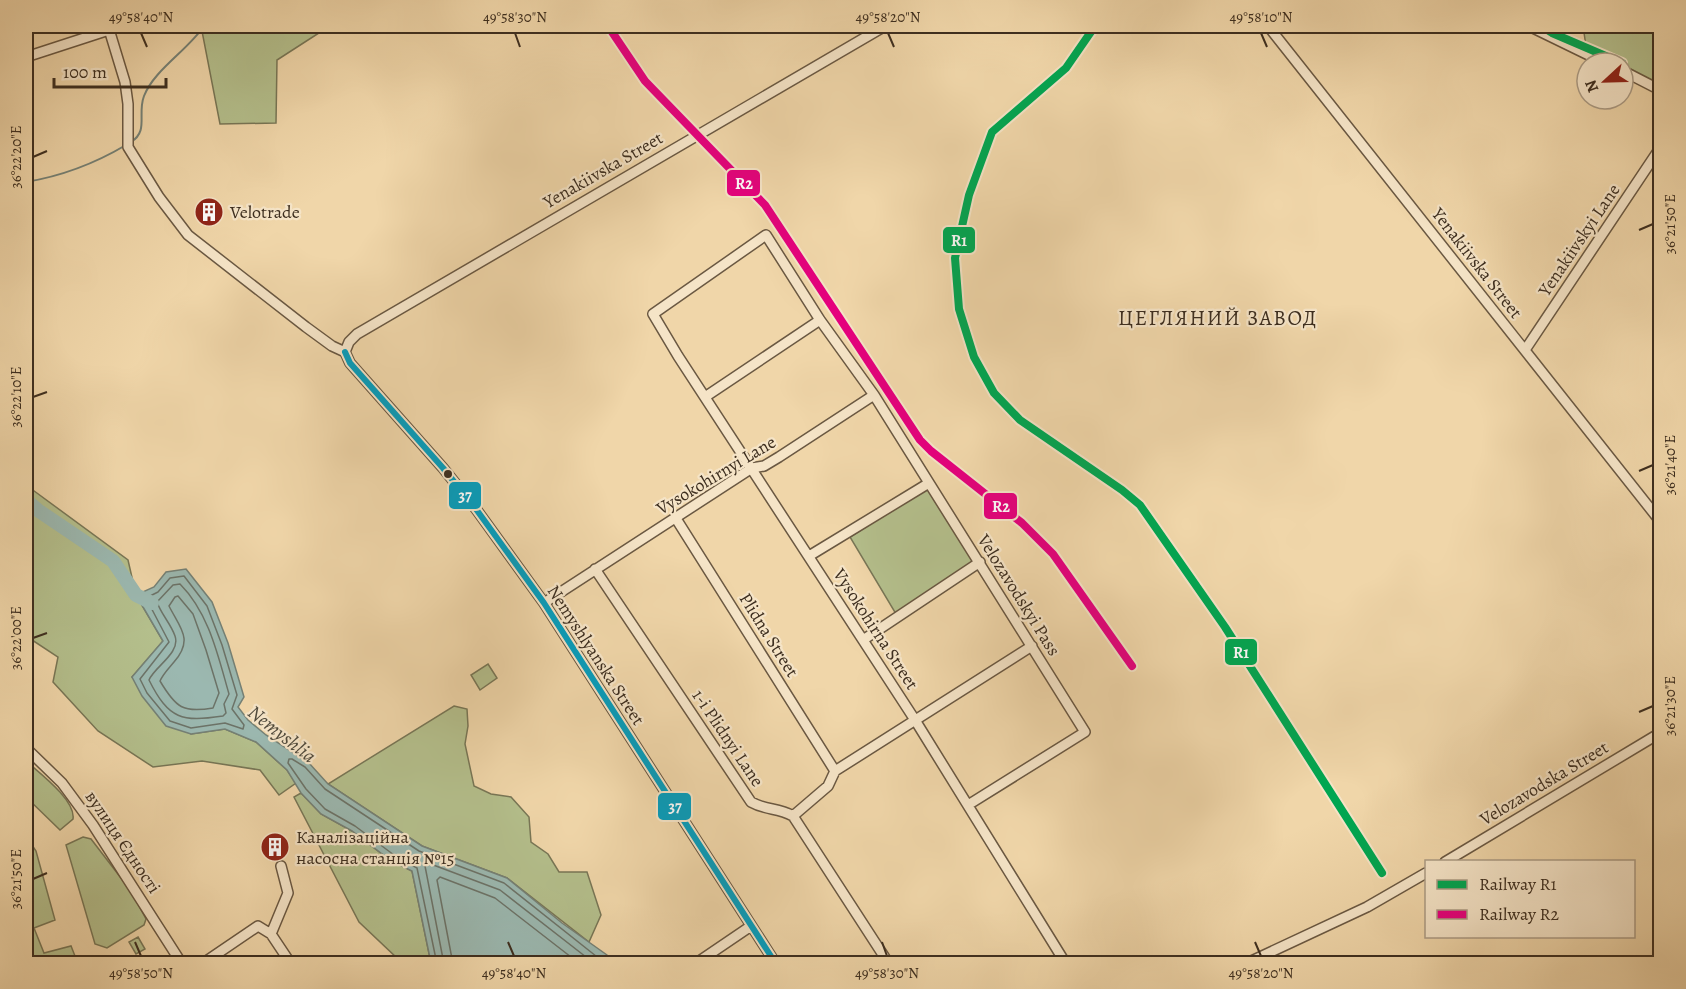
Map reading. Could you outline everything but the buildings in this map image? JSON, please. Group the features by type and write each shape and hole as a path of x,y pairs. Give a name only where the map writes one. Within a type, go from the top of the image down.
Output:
{"street":[{"name":"Yenakiivska Street","path":"345,352 349,342 357,334 885,26"},
{"name":"Yenakiivska Street","path":"1268,26 1660,521"},
{"path":"1529,26 1580,51"},
{"path":"26,57 109,28 127,93 127,142 159,197 188,235 306,327 332,346 345,352"},
{"path":"1635,77 1660,90"},
{"name":"Yenakiivskyi Lane","path":"1525,350 1660,148"},
{"name":"Velozavodskyi Pass","path":"653,315 766,235 820,320 874,395 1085,732 968,805"},
{"name":"Vysokohirna Street","path":"653,315 915,720 1066,963"},
{"path":"705,397 820,320"},
{"name":"Nemyshlyanska Street","path":"345,352 350,363 443,468 476,509 544,603 776,963"},
{"name":"Vysokohirnyi Lane","path":"544,603 752,468 764,466 874,395"},
{"path":"809,556 928,483"},
{"name":"Plidna Street","path":"675,517 834,771"},
{"path":"863,640 980,562"},
{"name":"1-i Plidnyi Lane","path":"595,569 751,802 763,808 781,809 793,816"},
{"path":"889,963 793,816 828,786 834,771 1032,646"},
{"name":"Velozavodska Street","path":"1447,860 1660,733"},
{"name":"вулиця Єдності","path":"26,748 62,783 93,825 182,963"},
{"path":"271,934 288,893 281,866"},
{"path":"1245,963 1367,907 1425,874"},
{"path":"202,963 258,926 271,934 291,963"},
{"path":"695,963 751,926"}],"green space":[{"path":"201,26 318,26 322,31 277,60 276,123 220,124"},
{"path":"1583,26 1660,27 1660,84 1635,71 1635,51 1596,51 1586,46"},
{"path":"26,485 128,560 136,595 163,641 132,677 191,734 225,729 256,742 287,770 296,783 279,795 260,770 202,761 153,767 98,731 53,682 58,657 26,636"},
{"path":"925,489 930,490 975,559 973,564 896,614 850,537"},
{"path":"488,664 497,678 480,690 471,675"},
{"path":"454,706 467,709 468,726 465,744 474,786 491,794 511,797 529,817 531,842 548,854 559,872 587,872 601,915 589,942 507,878 422,846 328,784"},
{"path":"26,761 69,803 73,819 60,830 26,797"},
{"path":"301,793 321,814 352,831 390,860 412,871 431,963 400,963 359,922 294,797"},
{"path":"26,836 36,851 55,920 34,928 44,953 71,946 75,956 57,963 26,963"},
{"path":"83,837 91,839 131,891 146,919 144,925 107,948 95,944 66,845"},
{"path":"138,937 145,949 136,954 129,942"}],"water":[{"path":"186,569 212,602 228,643 244,697 238,707 248,720 266,735 309,763 328,784 422,846 507,878 562,923 607,955 614,963 431,963 412,871 390,860 352,831 321,814 301,793 287,770 256,742 225,729 191,734 166,726 142,696 132,677 163,641 136,595 154,587 166,572"}],"waterway":[{"path":"131,142 140,133 142,103 155,77 204,26"},
{"path":"26,182 78,168 126,145"},
{"name":"Nemyshlia","path":"26,500 113,561 136,595 152,603"}],"rail line":[{"name":"R2","path":"608,26 645,81 765,205 920,440 1022,523 1053,554 1132,666"},
{"name":"R1","path":"1095,26 1066,68 992,132 969,195 955,258 959,309 974,357 994,393 1020,420 1122,490 1140,505 1225,627 1382,873"},
{"name":"R1","path":"1541,26 1594,51"}],"transit line":[{"name":"37","path":"345,352 350,363 443,468 476,509 544,603 776,964"}],"place":[{"name":"Velotrade","path":"209,212"},
{"name":"Каналізаційна насосна станція №15","path":"275,847"}],"district":[{"name":"ЦЕГЛЯНИЙ ЗАВОД","path":"1218,318"}]}
